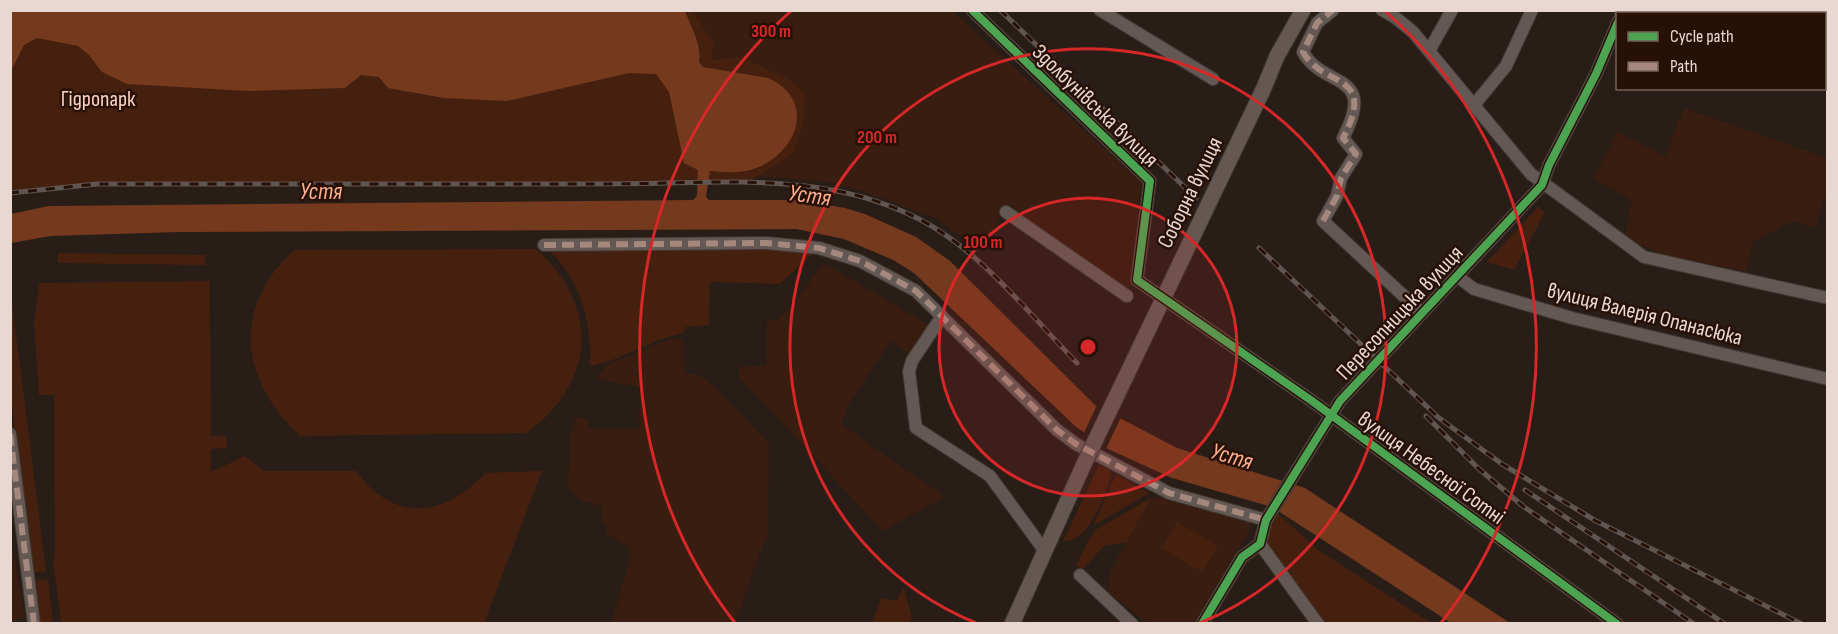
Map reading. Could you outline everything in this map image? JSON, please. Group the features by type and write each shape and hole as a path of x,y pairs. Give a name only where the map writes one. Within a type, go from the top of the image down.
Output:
{"main road":[{"name":"Соборна вулиця","path":"1012,624 1084,464 1263,90 1277,56 1303,10"}],"street":[{"name":"Здолбунівська вулиця","path":"972,10 1150,181 1137,280"},
{"path":"1100,10 1213,79"},
{"path":"1333,10 1317,23 1303,52 1308,61 1341,80 1350,90 1354,101 1353,119 1342,138 1356,154 1341,178 1337,196 1323,221 1422,313"},
{"path":"1382,10 1413,32 1542,185 1644,257 1827,298"},
{"path":"1429,51 1452,10"},
{"path":"1474,105 1506,66 1532,10"},
{"name":"Пересопницька вулиця","path":"1260,544 1270,515 1347,393 1542,185 1549,165 1596,74 1616,24"},
{"path":"1006,212 1127,296"},
{"path":"544,245 766,243 819,248 860,261 887,273 916,291 1076,444 1169,493 1249,514 1270,515"},
{"name":"вулиця Валерія Опанасюка","path":"1457,276 1474,289 1572,318 1827,379"},
{"name":"вулиця Небесної Сотні","path":"1137,280 1331,416 1617,624"},
{"path":"942,316 912,361 909,371 916,428 990,476 1044,550"},
{"path":"11,441 34,624"},
{"path":"1202,624 1242,557 1260,544 1318,624"},
{"path":"1080,575 1132,624"}],"shaded area":[{"path":"11,11 685,11 697,43 699,62 703,67 768,78 783,87 797,111 796,125 791,138 783,150 771,160 745,171 710,171 706,197 709,200 800,200 845,208 865,214 916,237 950,261 1095,405 1177,448 1305,488 1510,623 1451,623 1272,507 1172,478 1108,449 1075,426 914,273 893,260 844,239 796,229 179,232 51,236 11,243 11,214 49,206 693,200 697,196 698,170 684,163 669,92 656,74 629,73 507,101 444,98 388,88 379,77 361,75 345,88 248,91 127,84 102,72 89,55 78,46 37,38 24,45 11,71"},
{"path":"692,11 952,11 1141,182 1133,280 1128,293 1005,210 982,250 935,218 860,190 828,182 755,176 787,158 805,94 739,57 710,60"},
{"path":"1684,108 1827,158 1827,192 1815,228 1793,221 1754,241 1746,271 1666,256 1625,237 1632,200 1593,179 1617,132 1665,156"},
{"path":"826,264 929,325 909,354 891,341 848,406 841,424 945,497 883,531 739,377 739,367 767,366 767,321 777,320 791,308 821,266"},
{"path":"670,339 681,339 684,344 685,374 697,374 714,386 769,443 768,537 760,552 736,623 611,623 627,570 629,551 626,545 605,533 607,524 602,521 601,506 580,500 568,488 570,435 576,417 587,419 590,428 639,429 640,388 595,378 607,365"},
{"path":"1152,497 1162,497 1249,522 1249,532 1194,623 1149,623 1109,593 1110,572"},
{"path":"10,532 25,618 11,621 10,621"}],"green space":[{"name":"Гідропарк","path":"11,11 692,11 714,42 711,60 739,57 785,77 805,93 803,124 794,151 787,158 751,180 631,184 97,184 11,193"},
{"path":"1538,207 1545,212 1514,270 1487,262"},
{"path":"544,245 819,248 780,284 710,282 709,325 685,327 684,333 590,366 586,315 581,300 567,272"},
{"path":"536,249 557,271 571,294 579,319 581,344 577,368 566,391 549,413 526,433 300,436 280,414 265,391 255,368 251,344 252,320 260,296 274,272 294,250"},
{"path":"58,253 205,255 205,265 58,263"},
{"path":"210,281 211,436 226,436 227,448 211,449 211,472 245,456 264,471 356,471 386,500 403,506 419,508 436,506 453,499 485,473 542,471 484,623 61,623 53,559 55,558 54,395 39,395 34,323 39,283"},
{"path":"10,288 46,571 33,573 11,400"},
{"path":"1099,465 1109,470 1111,475 1100,505 1081,534 1072,540 1063,541"},
{"path":"1116,475 1149,493 1093,526"},
{"path":"1152,497 1126,543 1105,545 1082,570 1076,564 1094,531"},
{"path":"1274,510 1317,549 1431,623 1318,623 1260,534"},
{"path":"1177,522 1218,546 1202,572 1162,548"},
{"path":"48,579 53,623 39,623 34,581"},
{"path":"904,588 912,618 910,623 872,623 882,598 896,601"}],"pier":[{"path":"1098,403 1121,417 1105,451 1083,435"}],"railway":[{"path":"1000,10 1196,198"},
{"path":"10,193 97,184 732,182 827,189 889,206 942,232 1003,284 1077,363"},
{"path":"1259,248 1439,418 1502,464 1596,521 1802,624"},
{"path":"1426,416 1479,469 1524,507 1694,624"},
{"path":"1525,490 1725,624"}],"marked path":[{"path":"1323,221 1337,196 1341,178 1356,154 1343,138 1352,117 1354,102 1351,91 1312,64 1303,52 1317,23 1333,10"},
{"path":"544,245 766,243 819,248 860,261 916,291 1057,430 1076,444 1169,493 1266,520"},
{"path":"10,434 34,624"}],"cycle path":[{"path":"972,10 1150,181 1137,280 1312,401 1617,624"},
{"path":"1202,624 1242,557 1260,544 1266,520 1340,401 1542,185 1549,165 1596,74 1616,27"}],"water label":[{"name":"Устя","path":"321,191"},
{"name":"Устя","path":"810,195"},
{"name":"Устя","path":"1232,456"}]}
